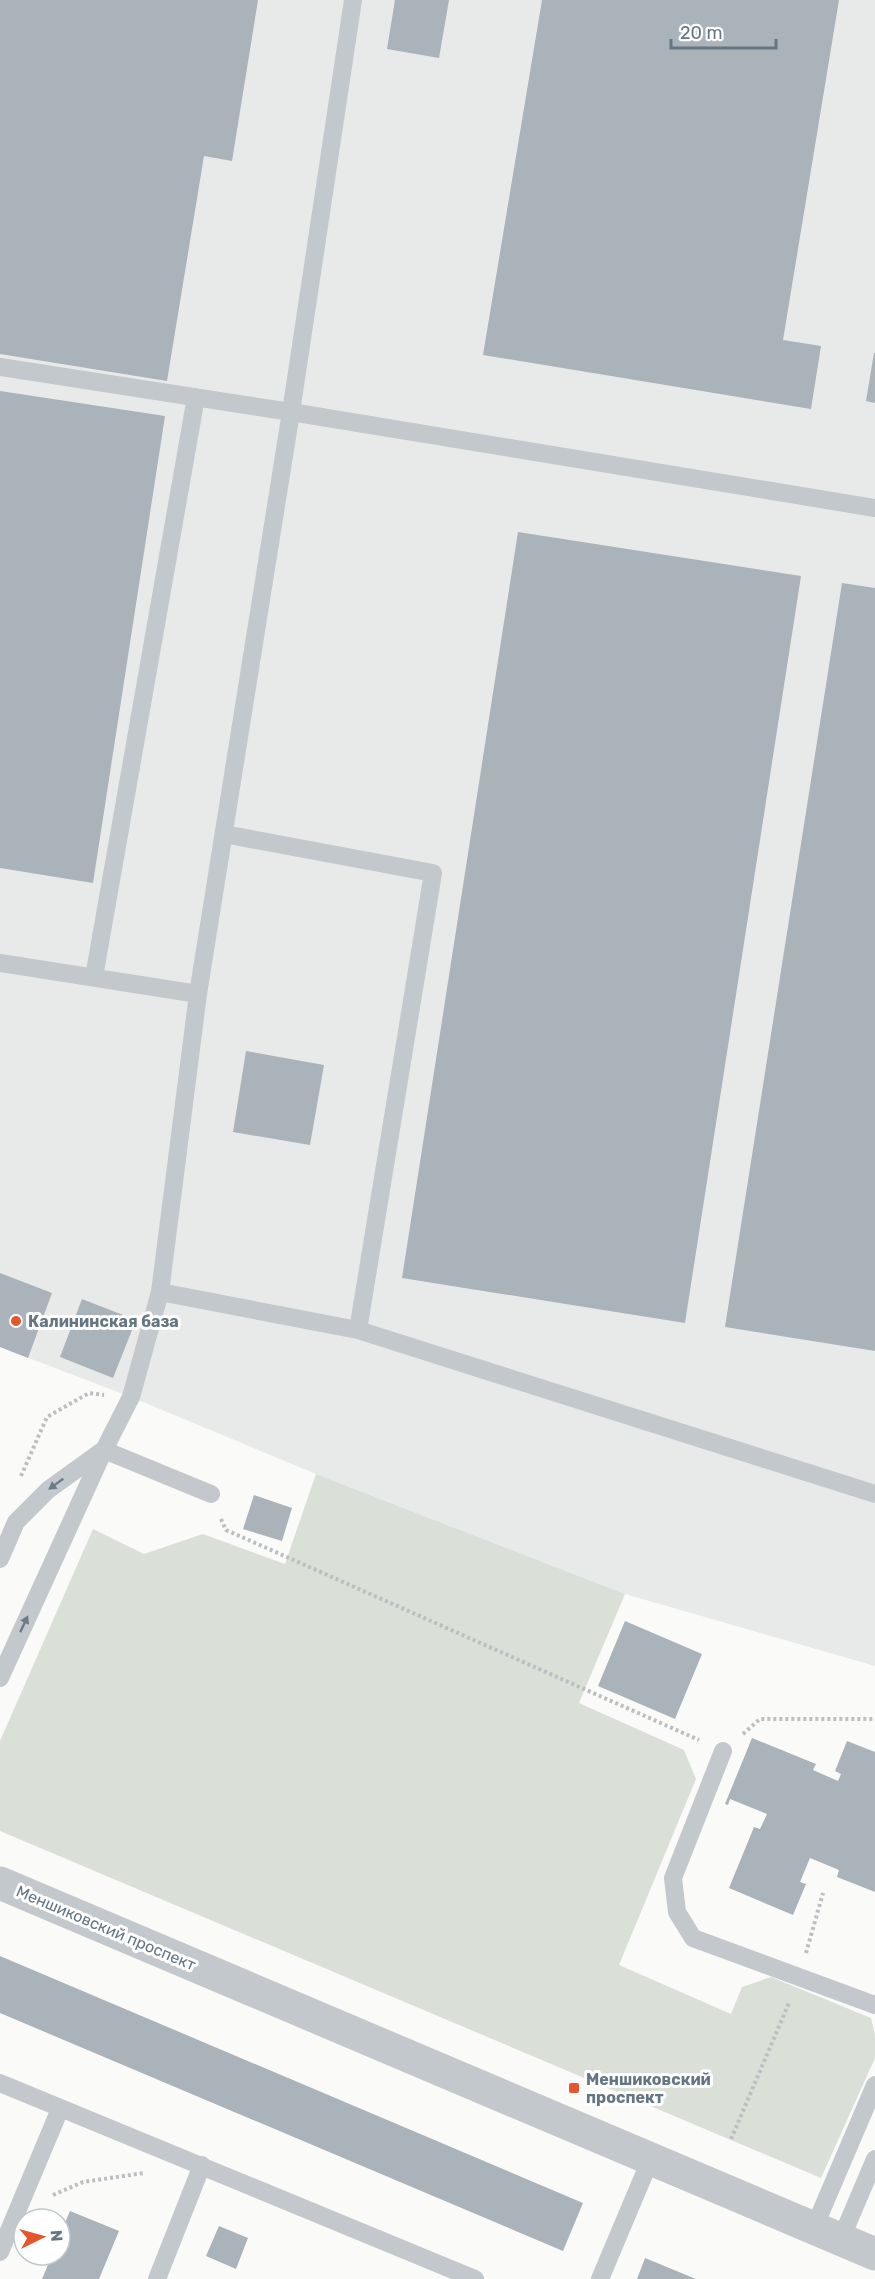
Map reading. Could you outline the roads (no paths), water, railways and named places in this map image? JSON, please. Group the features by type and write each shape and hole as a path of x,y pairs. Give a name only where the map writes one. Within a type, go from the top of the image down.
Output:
{"street":[{"name":"Меншиковский проспект","path":"0,1883 875,2254"}],"lane":[{"path":"0,1678 131,1396 160,1292 198,994 291,412 353,0"},
{"path":"0,367 291,412 875,508"},
{"path":"94,977 196,397"},
{"path":"224,834 433,873 358,1330"},
{"path":"0,963 198,994"},
{"path":"160,1292 358,1330 875,1494"},
{"path":"104,1450 211,1494"},
{"path":"0,1559 16,1522 48,1490 104,1450"},
{"path":"723,1751 674,1878 677,1912 693,1938 875,2005"},
{"path":"0,2083 474,2279"},
{"path":"828,2234 875,2085"},
{"path":"0,2252 60,2109"},
{"path":"600,2279 651,2158"},
{"path":"828,2234 875,2159"},
{"path":"157,2279 202,2165"}],"place":[{"name":"Калининская база","path":"16,1321"},
{"name":"Меншиковский проспект","path":"574,2088"}]}
